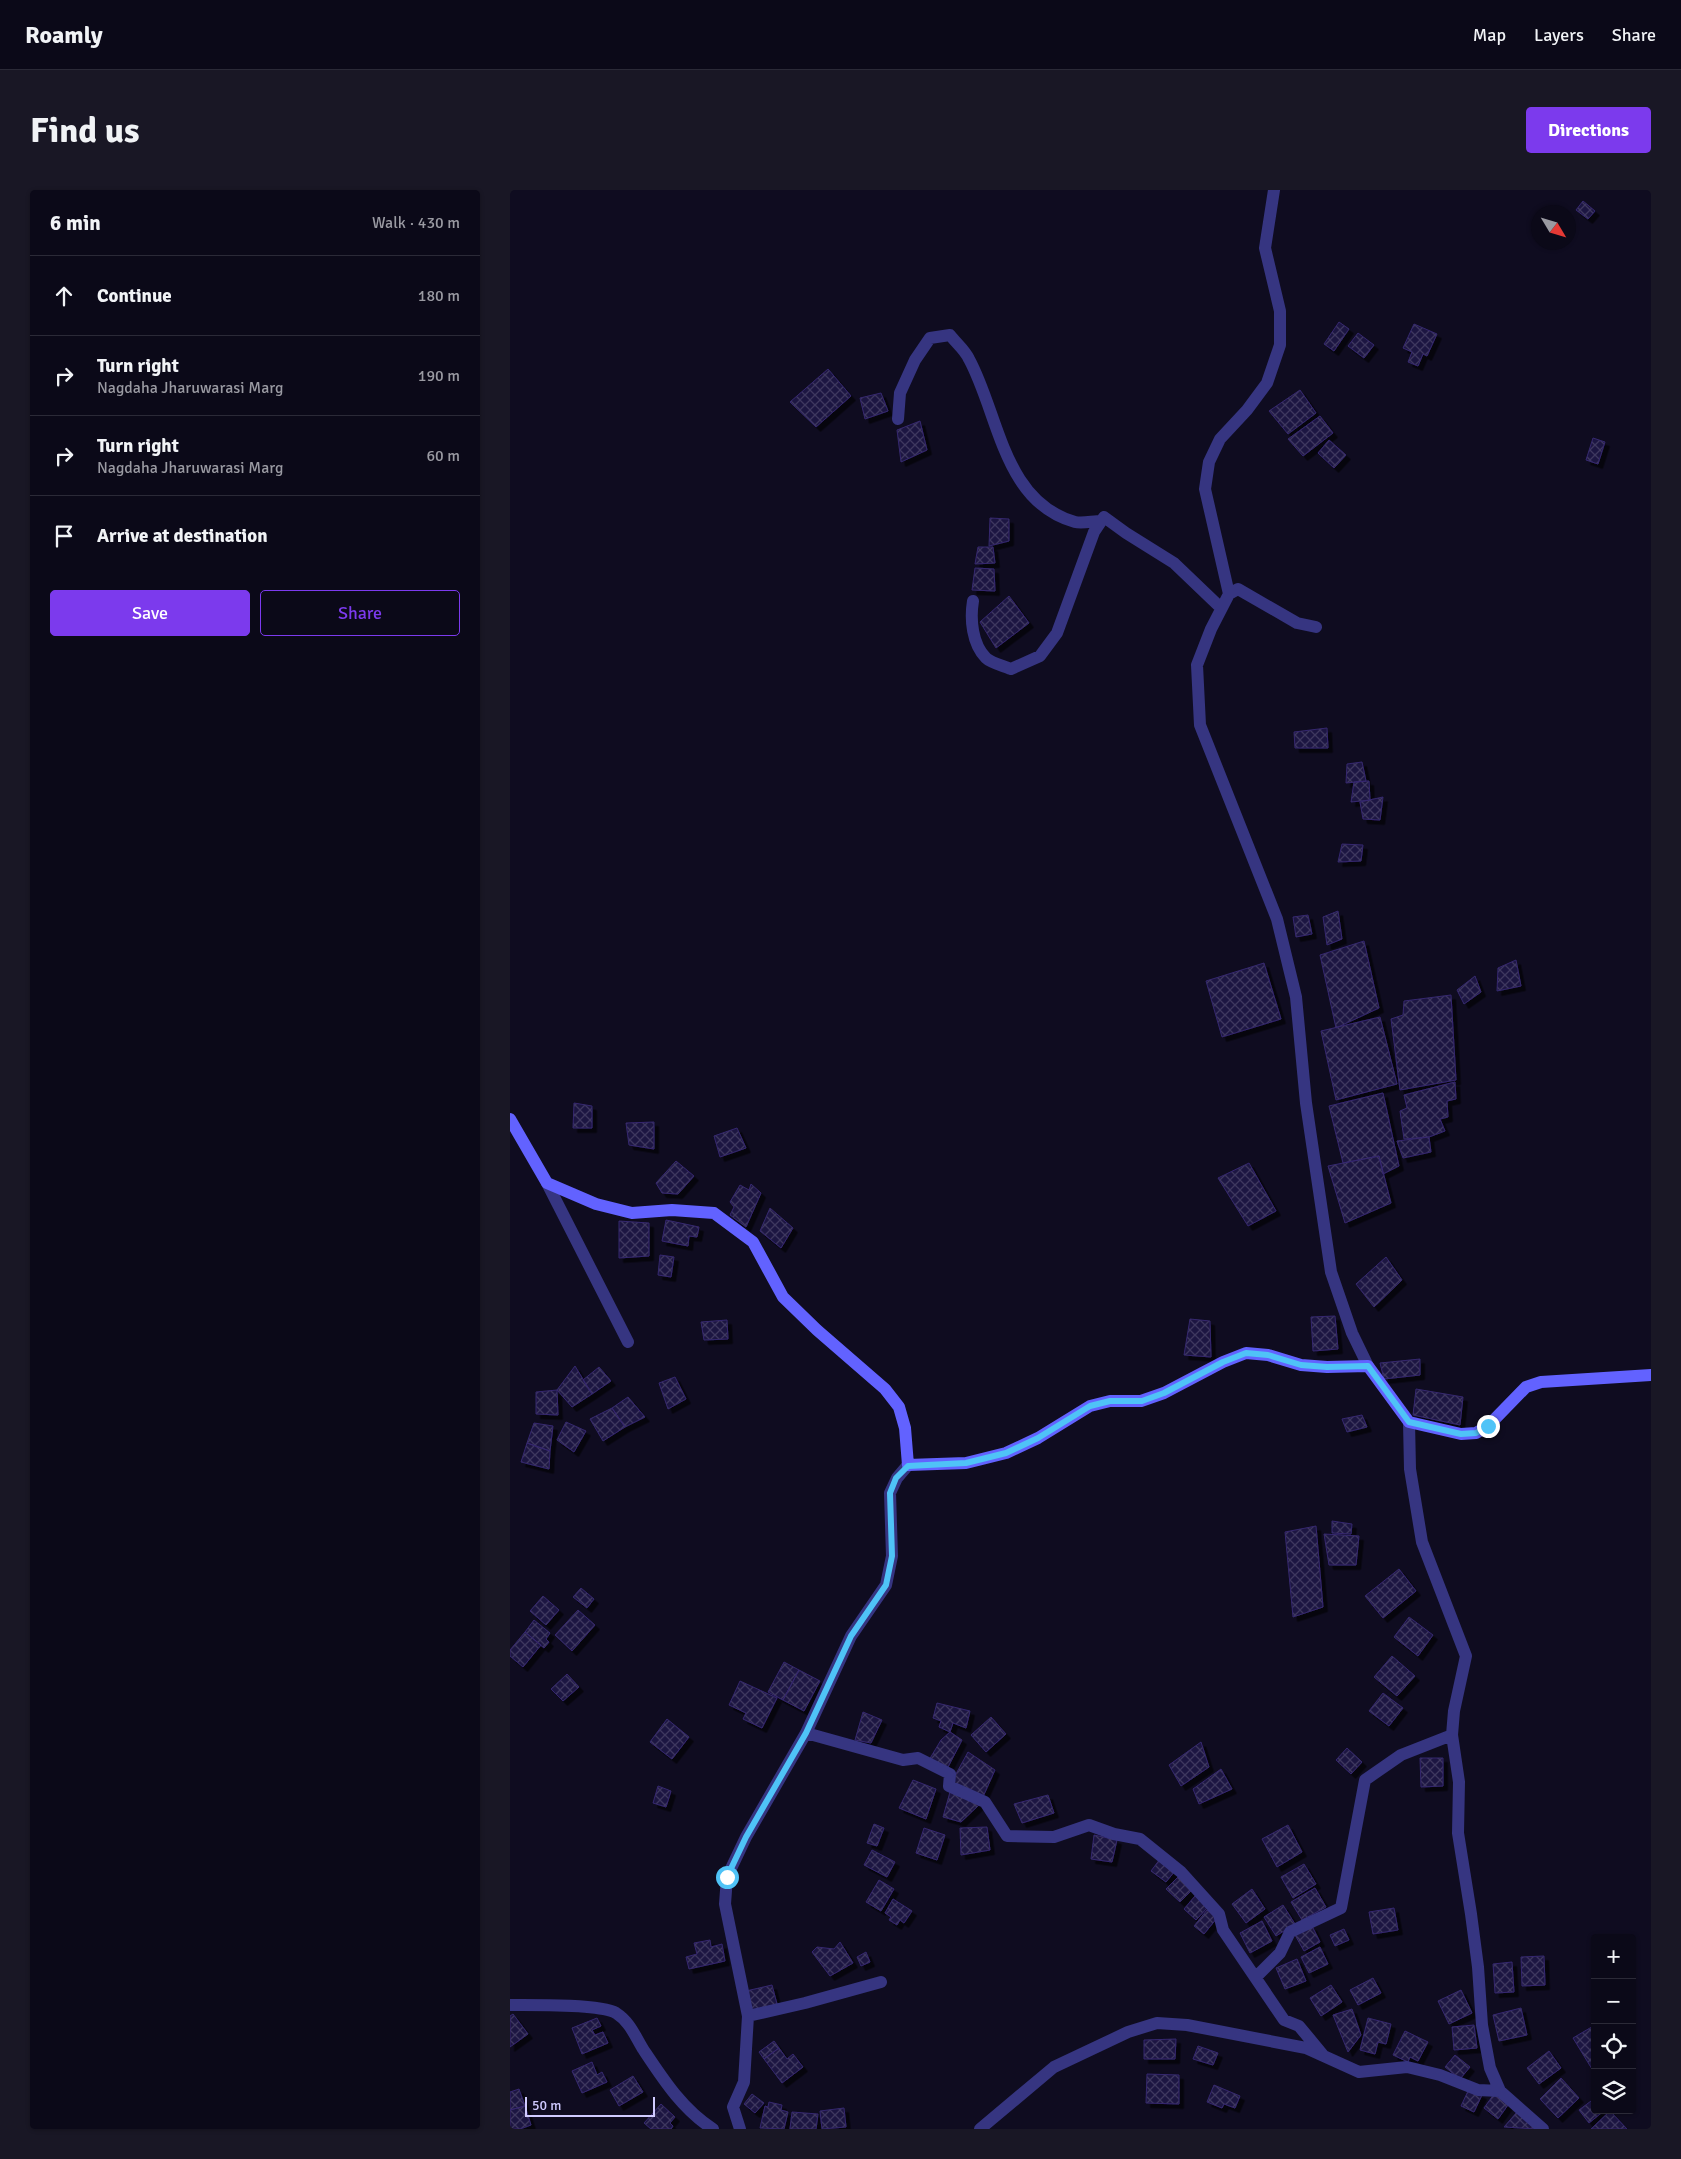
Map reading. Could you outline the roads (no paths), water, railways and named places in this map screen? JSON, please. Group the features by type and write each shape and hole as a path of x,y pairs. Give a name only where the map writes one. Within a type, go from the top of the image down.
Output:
{"street":[{"path":"1229,594 1205,489 1209,462 1220,438 1247,410 1267,383 1280,345 1280,311 1265,248 1274,190"},
{"path":"898,419 900,393 915,360 930,338 950,335 968,357 1013,469 1031,494 1048,511 1076,522 1101,520 1104,517 1174,563 1221,608"},
{"path":"973,601 971,615 976,643 986,659 1011,669 1040,656 1057,633 1094,532 1101,520"},
{"path":"1316,627 1297,623 1238,589 1229,594 1196,665 1200,725 1277,919 1296,997 1306,1103 1332,1272 1352,1333 1368,1366 1409,1422 1410,1470 1422,1542 1466,1656 1454,1711 1452,1735 1459,1782 1458,1833 1478,1966 1482,2025 1490,2068 1500,2091 1542,2129"},
{"path":"510,1119 547,1183 628,1342"},
{"path":"547,1183 596,1204 632,1212 672,1210 714,1213 754,1242 783,1297 817,1330 885,1388 899,1407 905,1428 908,1466"},
{"path":"740,2129 733,2107 744,2082 748,2016 725,1904 727,1877 746,1837 806,1733 851,1636 886,1585 892,1556 890,1493 896,1478 908,1466 966,1463 1006,1453 1038,1438 1090,1406 1110,1401 1142,1401 1164,1393 1223,1362 1246,1353 1268,1355 1301,1365 1327,1367 1368,1366"},
{"path":"1409,1422 1461,1434 1476,1433 1488,1426 1526,1387 1541,1382 1651,1375"},
{"path":"806,1733 902,1760 918,1758 950,1774 948,1786 985,1802 1007,1836 1054,1837 1089,1825 1114,1834 1140,1839 1181,1872 1220,1914 1223,1930 1284,2020 1299,2026 1323,2056"},
{"path":"1256,1977 1280,1953 1290,1932 1340,1908 1366,1780 1401,1755 1452,1735"},
{"path":"748,2016 806,2003 881,1982"},
{"path":"510,2005 590,2007 615,2012 630,2025 642,2047 676,2097 700,2121 713,2129"},
{"path":"980,2129 1054,2067 1128,2032 1157,2023 1187,2025 1306,2048 1359,2072 1407,2067 1440,2075 1478,2090 1500,2091"}]}
